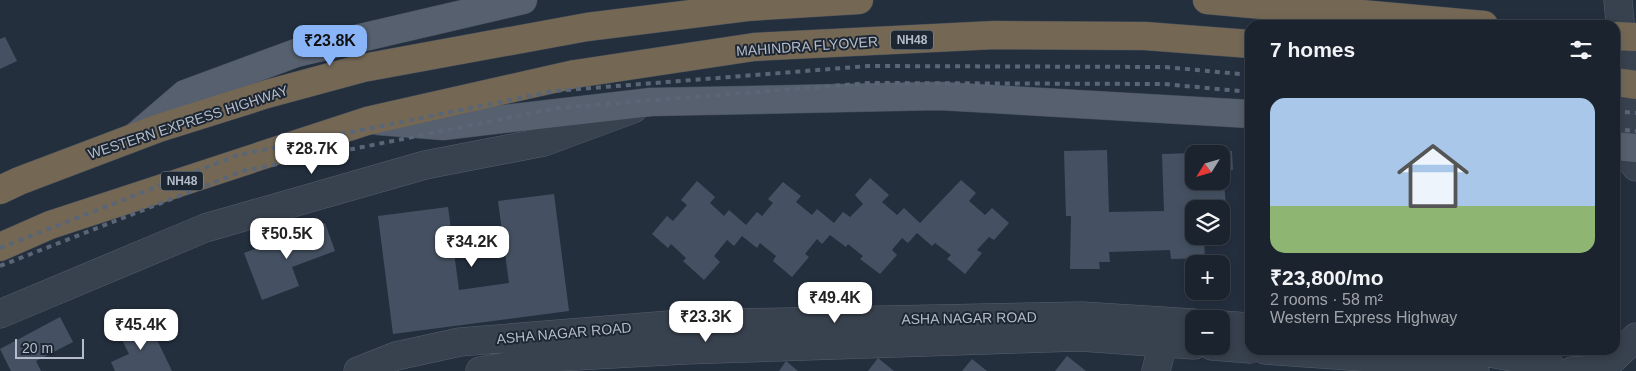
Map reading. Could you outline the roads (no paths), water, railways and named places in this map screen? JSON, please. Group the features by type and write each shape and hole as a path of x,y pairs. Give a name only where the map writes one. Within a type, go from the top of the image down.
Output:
{"highway":[{"name":"WESTERN EXPRESS HIGHWAY","path":"0,190 135,137 267,94 363,68 587,26 747,7 859,0"},
{"path":"1207,0 1429,20"},
{"name":"MAHINDRA FLYOVER","path":"366,120 575,74 754,47 995,35 1145,36 1245,44"},
{"path":"1620,36 1636,37"},
{"path":"1620,82 1636,84"},
{"name":"NH48","path":"0,246 50,225 366,120"}],"main road":[{"path":"135,137 185,94 296,53 524,0"},
{"path":"366,120 444,126 651,102 939,96 1245,114"}],"street":[{"path":"1618,0 1620,20"},
{"path":"1620,25 1630,152"},
{"path":"0,314 205,228 425,165 544,142 651,102"},
{"name":"ASHA NAGAR ROAD","path":"358,371 396,356 460,342 681,324 1082,316 1185,322"},
{"path":"681,324 689,361"},
{"path":"1230,325 1245,326"},
{"name":"ASHA NAGAR ROAD","path":"480,371 558,356 689,361 1080,337 1185,344"},
{"path":"1620,352 1636,337"},
{"path":"1156,371 1163,343"},
{"path":"1230,347 1245,349"},
{"path":"1282,355 1306,362 1377,358 1475,371"},
{"path":"1496,355 1559,369 1602,369 1617,355"}],"railway":[{"path":"0,248 238,155 554,91 868,66 1165,67 1245,75"},
{"path":"0,266 243,171 557,108 869,83 1164,84 1245,92"},
{"path":"1620,111 1636,113"},
{"path":"1620,129 1636,131"}]}
